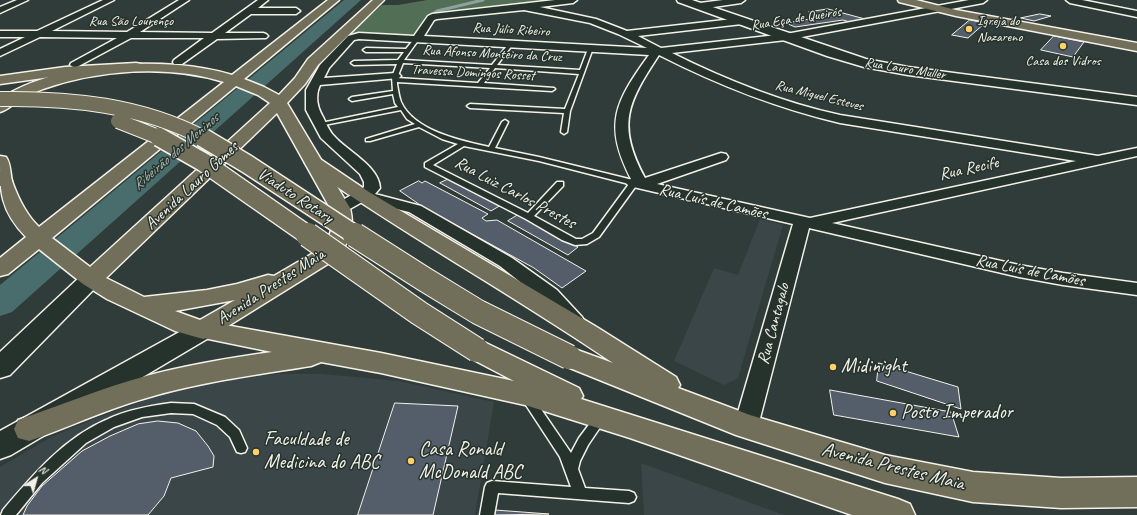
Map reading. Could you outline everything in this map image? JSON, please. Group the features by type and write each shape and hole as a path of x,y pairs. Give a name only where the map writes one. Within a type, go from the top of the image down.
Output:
{"main road":[{"path":"234,80 325,0"},
{"path":"0,269 334,0"},
{"name":"Avenida Lauro Gomes","path":"83,273 245,136 269,96 300,81 313,62 379,0"},
{"path":"903,0 1137,47"},
{"path":"912,0 942,8"},
{"path":"0,108 12,98 27,90 63,79 92,73 136,67"},
{"path":"0,80 65,71 136,67 187,70 234,80 269,96"},
{"name":"Avenida Prestes Maia","path":"0,161 2,180 18,215 38,237 83,273 115,293 184,325 203,330 323,256 334,246 341,235 343,222 340,208 295,130 269,96"},
{"name":"Viaduto Rotary","path":"0,99 42,99 89,104 135,112 173,124 222,149 465,304 522,335 569,357 704,410"},
{"name":"Viaduto Rotary","path":"0,108 51,111 98,117 131,125 168,140 280,215 392,294 477,350 631,426"},
{"path":"245,136 272,128 295,130"},
{"path":"314,163 362,196 586,332 704,410"},
{"path":"0,254 38,237"},
{"path":"142,305 177,303 210,298 263,283 305,268"},
{"path":"203,330 329,353 525,394 631,426 898,515"},
{"path":"29,429 160,383 217,370 329,353"},
{"name":"Avenida Prestes Maia","path":"704,410 746,426 885,469 973,487 1061,493 1137,492"}],"street":[{"path":"0,10 24,0"},
{"path":"0,53 110,0"},
{"path":"75,65 129,35 185,0"},
{"path":"178,62 264,0"},
{"path":"524,7 573,0"},
{"name":"Rua Lauro Muller","path":"682,0 847,58 885,68 1137,101"},
{"path":"700,6 742,0"},
{"name":"Rua Eça de Queirós","path":"659,52 786,37 983,0"},
{"path":"1070,0 1137,14"},
{"name":"Rua Luís de Camões","path":"417,38 432,17 524,7"},
{"name":"Rua Miguel Esteves","path":"524,7 584,19 626,34 659,52 758,96 822,116 1097,160"},
{"path":"250,11 296,10"},
{"path":"626,34 742,22"},
{"name":"Rua São Lourenço","path":"0,34 263,36"},
{"name":"Rua Júlio Ribeiro","path":"315,82 331,59 348,41 357,36 659,52"},
{"path":"659,52 629,93 621,115 621,129 626,156 639,184 721,157"},
{"path":"340,208 362,196 372,188 372,182 359,165 328,138 312,110 312,90 315,82 395,78"},
{"name":"Rua Recife","path":"806,223 1137,152"},
{"name":"Rua Luís de Camões","path":"639,184 1019,271 1063,279 1137,289"},
{"name":"Rua Cantagalo","path":"746,426 806,223"},
{"name":"Avenida Lauro Gomes","path":"0,368 83,273"},
{"path":"0,446 203,330"}],"lane":[{"name":"Rua Luís de Camões","path":"417,38 400,62 395,78 395,92 402,108 420,125 446,138 464,143 490,150 525,156 639,184"},
{"path":"480,85 510,44"},
{"path":"564,132 567,112 576,92 581,72 591,49"},
{"path":"366,50 408,51"},
{"name":"Rua Afonso Monteiro da Cruz","path":"354,63 400,62 581,72"},
{"name":"Travessa Domingos Rosset","path":"395,78 552,89"},
{"path":"352,99 395,92"},
{"path":"470,106 567,112"},
{"path":"321,125 402,108"},
{"path":"490,150 505,122"},
{"path":"368,140 420,125"},
{"name":"Rua Luiz Carlos Prestes","path":"464,143 428,165 575,242 584,242 596,235 639,184"},
{"path":"529,217 560,184"},
{"path":"525,394 556,440 572,469 580,493"},
{"path":"8,515 37,479 82,439 110,423 142,412 171,408 194,409 221,421 235,434 242,448"},
{"path":"572,469 575,456 579,448 601,417"},
{"path":"487,515 492,487 629,497"}],"shaded area":[{"path":"760,219 783,225 738,378 724,385 674,361 714,268 738,275"},
{"name":"Faculdade de Medicina do ABC","path":"279,374 322,374 399,381 494,402 475,515 0,515 0,467 51,437 91,420 186,387 245,377"},
{"path":"641,463 784,515 644,515"}],"green space":[{"path":"427,0 559,0 428,17 414,35 408,37 350,34 382,5 398,5"}],"building":[{"path":"828,9 865,19 853,23 843,20 795,27 786,23 822,17 809,12"},
{"path":"1040,14 1051,16 1034,21 1021,18"},
{"name":"Igreja do Nazareno","path":"970,20 985,23 968,38 952,35"},
{"name":"Casa dos Vidros","path":"1054,36 1084,42 1073,57 1041,50"},
{"path":"451,178 501,205 491,211 440,183"},
{"path":"419,181 422,183 425,181 488,214 482,218 486,221 497,220 586,271 562,288 534,268 423,207 400,191"},
{"path":"518,215 578,247 568,255 508,221"},
{"path":"879,363 958,387 961,409 877,381"},
{"name":"Posto Imperador","path":"830,390 951,412 959,437 834,415"},
{"name":"Casa Ronald McDonald ABC","path":"395,403 458,406 433,515 358,515"},
{"path":"158,421 178,423 196,431 214,456 213,467 171,478 164,496 148,515 23,515 27,506 42,486 82,451 110,436 138,424"},
{"path":"495,510 549,514 494,515"}],"waterway":[{"name":"Ribeirão dos Meninos","path":"0,304 353,0"},
{"path":"430,17 437,11 483,0"}],"place":[{"name":"Igreja do Nazareno","path":"969,29"},
{"name":"Casa dos Vidros","path":"1063,46"},
{"name":"Midinight","path":"833,367"},
{"name":"Posto Imperador","path":"893,413"},
{"name":"Faculdade de Medicina do ABC","path":"256,452"},
{"name":"Casa Ronald McDonald ABC","path":"411,461"}]}
